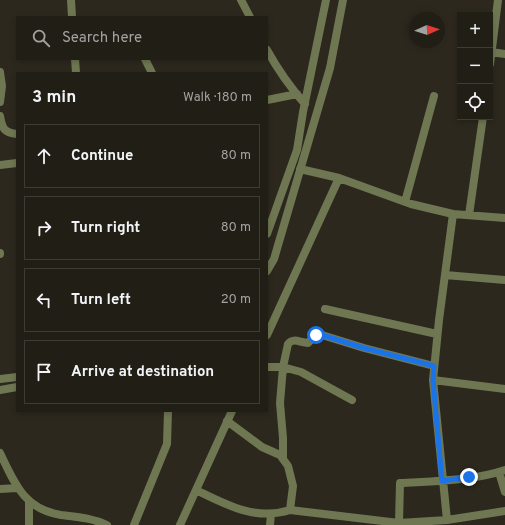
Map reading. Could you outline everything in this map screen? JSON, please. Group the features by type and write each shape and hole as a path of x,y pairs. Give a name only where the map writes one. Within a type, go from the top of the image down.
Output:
{"street":[{"path":"71,0 72,16"},
{"path":"241,0 249,16"},
{"path":"268,228 270,215 297,150 326,0"},
{"path":"268,269 274,259 330,68 343,0"},
{"path":"492,48 498,0"},
{"path":"268,52 276,67 305,104"},
{"path":"493,52 505,54"},
{"path":"75,60 76,72"},
{"path":"146,60 152,72"},
{"path":"0,72 2,86 0,102"},
{"path":"268,100 296,94"},
{"path":"405,202 434,96"},
{"path":"0,116 1,124 5,131 16,134"},
{"path":"469,215 483,120"},
{"path":"0,164 16,163"},
{"path":"300,169 339,178 405,202 453,214 505,218"},
{"path":"268,333 339,178"},
{"path":"447,520 433,380 444,274 453,214"},
{"path":"444,274 505,280"},
{"path":"325,310 437,334"},
{"path":"283,458 280,403 283,367 288,344 291,341 294,340 308,343 318,334 364,348 434,366"},
{"path":"268,367 283,367 300,372 352,400"},
{"path":"0,379 16,377"},
{"path":"433,380 505,389"},
{"path":"0,390 16,387"},
{"path":"134,525 167,444 168,412"},
{"path":"180,525 232,412"},
{"path":"227,421 262,447 280,455 283,458 288,466 293,486 290,510"},
{"path":"0,453 17,488 29,502 50,513 85,518 106,525"},
{"path":"399,524 400,483 442,481 502,471 505,492"},
{"path":"0,489 17,488"},
{"path":"196,490 248,512 278,514 290,510 346,521 399,524 447,520 505,511"},
{"path":"29,502 30,525"},
{"path":"270,525 271,514"}],"route":[{"path":"316,335 322,335 364,348 434,366 433,380 442,481 469,477"}]}
